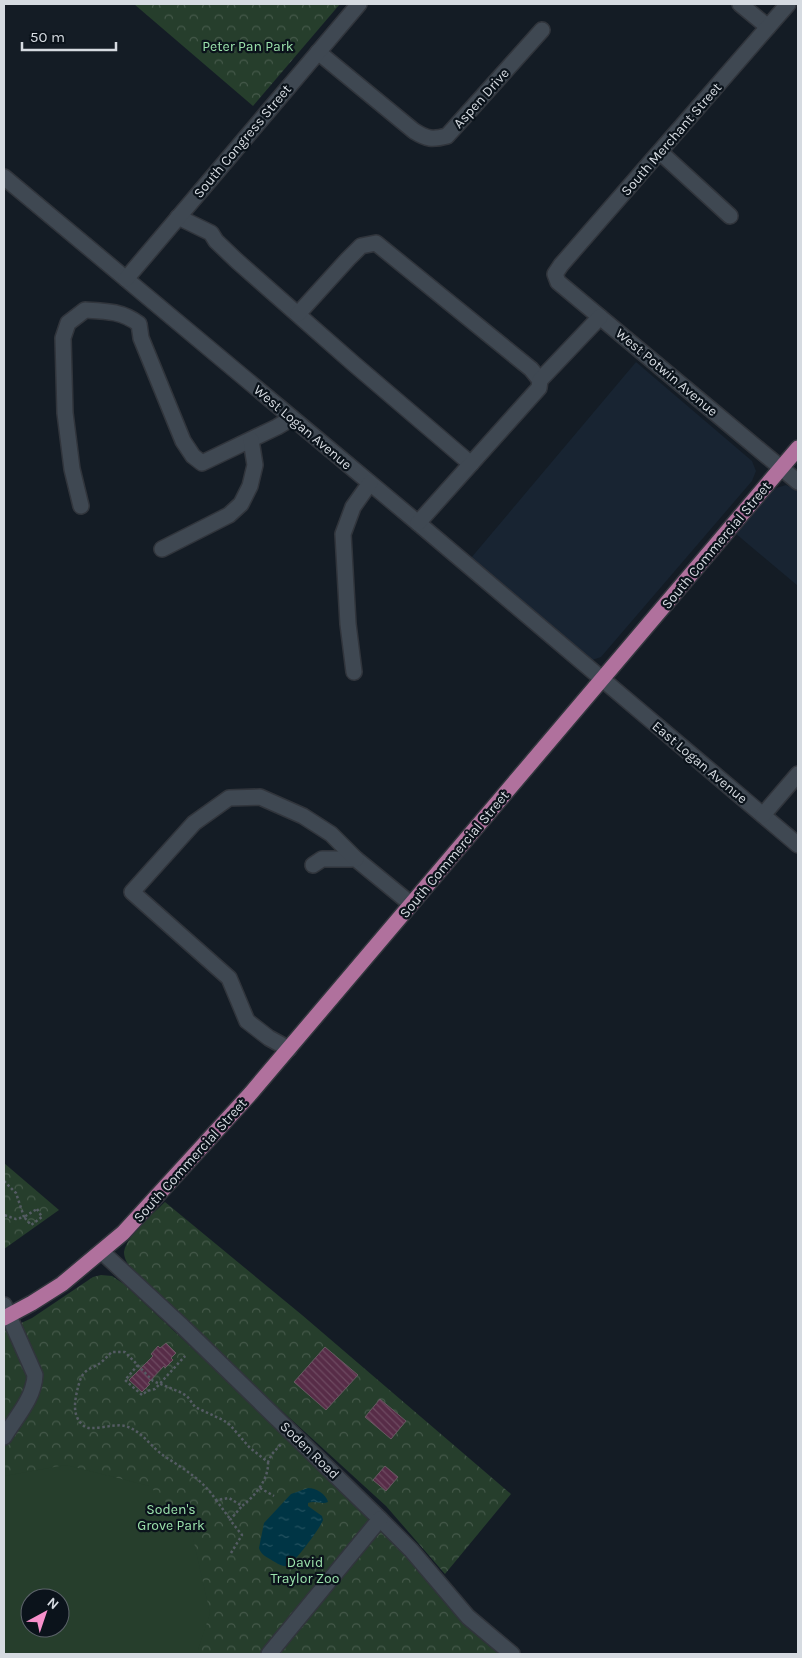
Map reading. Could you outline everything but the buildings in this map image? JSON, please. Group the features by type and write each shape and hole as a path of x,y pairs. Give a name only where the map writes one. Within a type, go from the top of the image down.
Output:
{"main road":[{"name":"South Commercial Street","path":"5,1313 32,1303 62,1284 123,1233 289,1049 798,448"}],"street":[{"name":"South Congress Street","path":"126,279 359,4"},
{"path":"740,4 768,27"},
{"name":"South Merchant Street","path":"555,274 788,4"},
{"name":"Aspen Drive","path":"318,52 414,131 434,139 446,136 452,130 542,30"},
{"path":"660,152 730,216"},
{"name":"West Logan Avenue","path":"4,177 603,678"},
{"path":"178,217 211,233 216,241 237,261 471,464"},
{"path":"298,314 361,246 376,243 530,369 540,380"},
{"name":"West Potwin Avenue","path":"555,274 558,282 798,482"},
{"path":"139,324 159,307"},
{"path":"81,506 72,469 65,413 63,338 68,323 85,310 106,311 128,316 139,324 141,338 183,441 193,456 202,463 278,427 292,418"},
{"path":"418,523 539,388 540,380 600,316"},
{"path":"162,549 229,515 241,504 250,486 255,465 251,440"},
{"path":"354,672 348,624 343,534 354,507 370,483"},
{"name":"East Logan Avenue","path":"603,678 798,845"},
{"path":"763,815 798,774"},
{"path":"289,1049 269,1038 247,1021 229,978 132,892 194,823 228,798 260,797 303,816 331,834 356,858 411,904"},
{"path":"313,865 322,859 356,858"},
{"name":"Soden Road","path":"102,1252 182,1326 380,1519 411,1550 468,1617 512,1654"},
{"path":"4,1437 31,1395 34,1384 34,1375 5,1313"},
{"path":"269,1654 380,1519"}],"path":[{"path":"4,1181 16,1193 24,1217 31,1225 42,1217 37,1209 24,1217 16,1219 4,1215"},
{"path":"231,1553 242,1535 200,1480 126,1426 114,1424 88,1428 78,1419 74,1408 82,1376 112,1352 125,1352 153,1381 187,1396 195,1407 230,1425 250,1448 268,1462"},
{"path":"138,1366 125,1380 142,1396 147,1391 155,1389 185,1356"},
{"path":"230,1520 260,1488 272,1454 291,1432"},
{"path":"260,1488 274,1496"},
{"path":"216,1500 229,1498 242,1506"}],"shaded area":[{"path":"636,362 752,461 756,471 752,481 601,657 592,660 471,558"},
{"path":"786,485 798,491 798,586 735,533 773,489"}],"green space":[{"name":"Peter Pan Park","path":"134,4 340,4 253,106"},
{"path":"4,1163 59,1210 4,1249"},
{"path":"165,1202 302,1315 511,1494 445,1574 386,1506 248,1380 130,1267 124,1254 126,1245 141,1225"},
{"name":"Soden's Grove Park","path":"101,1275 112,1276 124,1284 391,1535 503,1654 4,1654 4,1331 32,1318 93,1277"},
{"path":"66,1465 149,1486 190,1525 210,1613 198,1650 192,1654 4,1654 4,1476"}],"water":[{"path":"308,1488 320,1492 327,1499 328,1502 326,1503 308,1503 308,1506 322,1516 323,1520 295,1559 287,1566 281,1565 264,1556 259,1548 264,1523 291,1494"}],"park label":[{"name":"David Traylor Zoo","path":"305,1570"}]}
